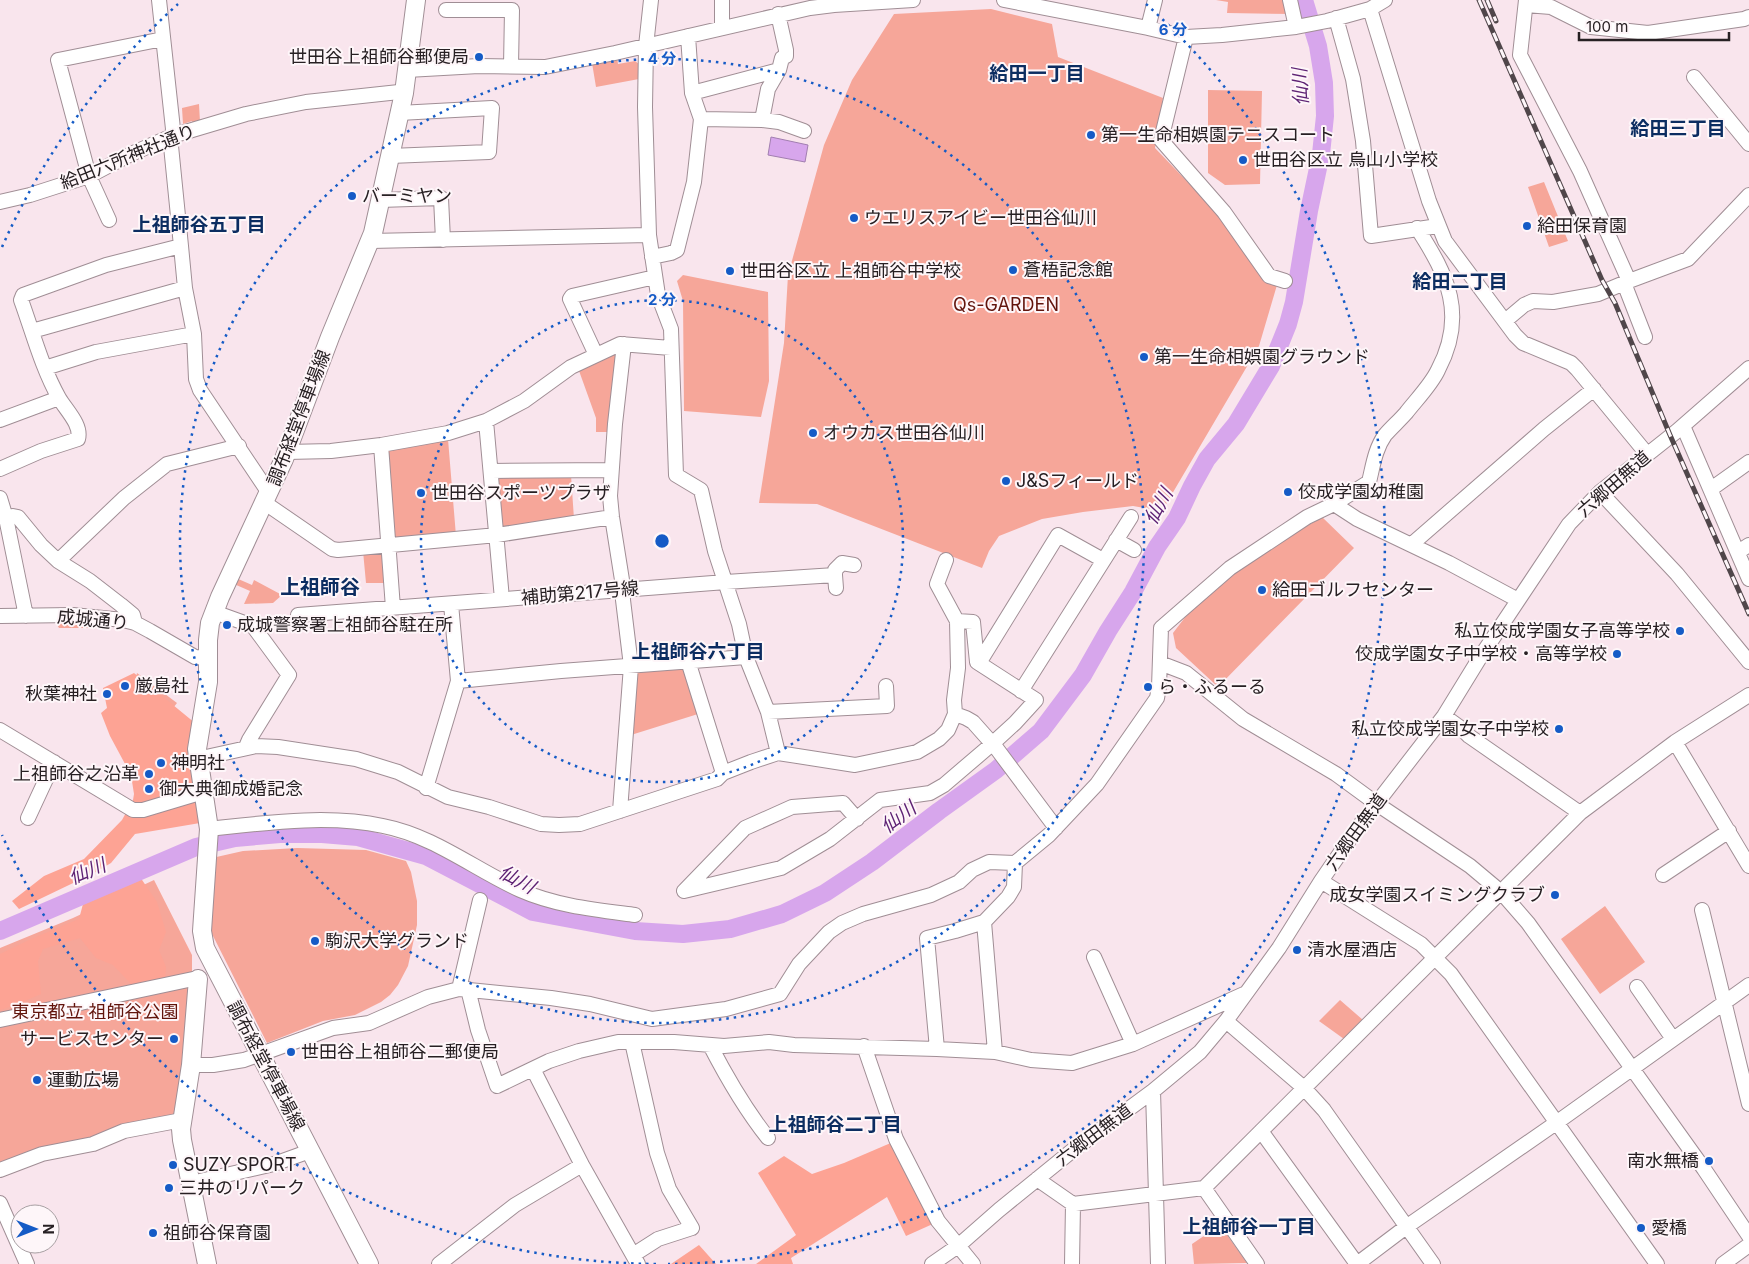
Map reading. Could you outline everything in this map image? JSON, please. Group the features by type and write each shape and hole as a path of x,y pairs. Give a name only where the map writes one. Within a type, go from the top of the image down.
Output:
{"main road":[{"name":"調布経堂停車場線","path":"369,1264 207,953 202,931 209,831 197,749 208,682 208,640 214,612 287,452 330,336 370,241 404,93 416,0"},
{"path":"198,979 191,1065 182,1120 182,1140 207,1264"}],"street":[{"path":"159,0 173,129 171,146 185,288 194,334 196,379 200,390 239,446 267,491 267,498 332,549 389,546 497,535 612,517"},
{"path":"650,0 646,46 645,107 649,235 658,295 671,329 676,475 701,490 715,551 739,624 746,657 768,712 778,753"},
{"path":"722,0 722,28"},
{"path":"407,70 479,66 545,67 646,46 778,14 834,5 913,0"},
{"path":"1004,0 1026,2 1186,37 1299,27 1370,9 1385,0"},
{"path":"1148,28 1155,0"},
{"path":"1290,0 1299,27"},
{"path":"1645,337 1627,282 1580,171 1520,55 1526,2 1550,7 1592,27 1648,33 1744,19 1749,16"},
{"path":"1370,9 1429,201 1445,241 1523,343 1571,363 1647,454"},
{"path":"446,10 512,10 511,66"},
{"path":"762,120 768,89 779,70 782,58 786,56 778,14"},
{"path":"1336,18 1353,79 1363,141 1371,236 1438,226"},
{"path":"652,257 677,250 694,182 702,119 692,93 688,36"},
{"path":"1186,37 1161,140 1224,212 1268,276 1285,282"},
{"path":"108,220 89,176 58,60 163,39"},
{"path":"692,93 779,70"},
{"path":"1694,77 1749,144"},
{"name":"給田六所神社通り","path":"0,202 30,195 89,176 131,154 172,136 246,114 286,105 404,93"},
{"path":"390,156 489,152 492,108 399,114"},
{"path":"702,119 762,120 779,122 804,131"},
{"path":"1505,321 1524,305 1533,301 1553,302 1598,294 1688,259 1749,195"},
{"path":"380,200 441,198 443,240"},
{"path":"191,1065 214,1065 244,1060 333,1028 368,1023 428,997 464,989 590,1004 652,1019 726,1009 780,994 799,964 829,932 853,918 931,895 959,882 972,870 989,862 1015,863 1049,835 1097,784 1157,698 1162,628 1230,568 1307,516 1334,504 1370,482 1374,456 1385,436 1438,372 1448,348 1453,329 1449,288 1434,255 1417,228"},
{"path":"370,241 649,235"},
{"path":"0,469 41,451 78,439 80,434 73,418 59,398 45,368 21,300 22,295 106,265 181,246"},
{"path":"596,354 570,299 572,296 655,277"},
{"path":"32,330 185,288"},
{"path":"45,368 96,352 194,334"},
{"path":"287,452 331,451 448,434 486,421 524,401 571,367 620,344 671,348"},
{"path":"620,811 632,666 610,496 615,424 624,344"},
{"name":"六郷田無道","path":"932,1264 958,1246 998,1210 1073,1150 1153,1091 1200,1052 1226,1021 1279,948 1321,880 1356,830 1444,716 1569,524 1600,492 1682,426 1749,368"},
{"path":"1412,544 1544,429 1594,389"},
{"path":"0,420 59,398"},
{"path":"486,421 502,599"},
{"path":"1682,426 1711,489 1744,548 1749,579"},
{"path":"380,445 393,608"},
{"path":"58,561 124,498 167,464 239,446"},
{"path":"1711,489 1749,462"},
{"path":"492,471 611,470"},
{"path":"1600,492 1677,574 1749,662"},
{"path":"0,498 6,518 26,616"},
{"path":"1334,504 1357,519 1412,544 1518,600"},
{"path":"6,518 18,516 40,545 58,561 90,581 121,605 133,615 135,623"},
{"path":"1021,691 1131,517"},
{"path":"979,664 1058,535 1103,560"},
{"path":"1116,540 1134,550"},
{"path":"197,759 256,746 278,747 356,758 398,772 426,788 448,797 546,824 580,824 717,779 722,773 778,753 855,765 917,752 939,739 948,730 955,714 954,700 958,668 957,621 937,584 946,560"},
{"name":"補助第217号線","path":"298,615 726,582 836,581 835,570 842,563 854,565"},
{"path":"426,788 458,681 451,604"},
{"path":"214,612 253,626 289,675 246,748"},
{"name":"成城通り","path":"0,616 100,617 135,623 195,657 208,658"},
{"path":"856,819 843,803 792,807 745,828 684,891 781,868 830,839 856,819 880,800 930,793 944,785 978,754 997,749 1015,723 1036,700 977,662 973,622 957,621"},
{"path":"458,681 746,657"},
{"path":"688,661 722,773"},
{"path":"1160,663 1186,673 1243,719 1336,774 1377,804 1470,866 1501,892 1528,923 1749,1236"},
{"path":"768,712 887,706 886,686"},
{"path":"1037,1179 1073,1204 1204,1188 1580,814 1674,742 1749,695"},
{"path":"955,714 973,722 997,749 1056,828"},
{"path":"1444,716 1477,742 1580,814"},
{"path":"0,730 133,810 143,810 203,792"},
{"path":"1674,742 1749,866"},
{"path":"28,818 54,762"},
{"path":"209,831 274,822 358,822 384,826 424,839 522,891 554,901 635,915"},
{"path":"1663,875 1729,831"},
{"path":"937,1049 927,938 984,922 1008,897 1014,887 1015,863"},
{"path":"1321,880 1421,944 1451,974 1657,1264"},
{"path":"480,900 464,989 497,1086 549,1060 618,1042 674,1042 724,1046 769,1042 794,1045 937,1049 995,1052 1031,1060 1072,1063 1132,1044 1246,993"},
{"path":"1702,910 1749,1104"},
{"path":"984,922 995,1052"},
{"path":"1094,958 1132,1044"},
{"path":"0,1020 198,979"},
{"path":"1261,1131 1357,1264 1406,1227 1749,985"},
{"path":"1637,987 1672,1039"},
{"path":"1226,1021 1304,1088 1324,1110 1432,1264"},
{"path":"533,1069 582,1165 636,1260 658,1239 692,1228 669,1189 656,1153 632,1042"},
{"path":"710,1045 730,1083 753,1119 768,1138"},
{"path":"864,1046 896,1139 938,1221 972,1264"},
{"path":"1153,1091 1158,1264"},
{"path":"0,1170 42,1154 93,1144 124,1131 182,1120"},
{"path":"191,1183 274,1164 310,1150"},
{"path":"440,1264 515,1206 582,1165"},
{"path":"1204,1188 1257,1264"},
{"path":"0,1203 5,1225 27,1264"},
{"path":"1072,1264 1073,1204"},
{"path":"1723,1264 1749,1245"}],"green space":[{"path":"1216,0 1288,0 1293,14 1227,13 1228,2"},
{"name":"Qs-GARDEN","path":"991,9 1052,24 1058,57 1163,98 1155,148 1223,219 1260,276 1277,285 1259,346 1162,511 1133,506 1042,519 999,536 989,551 982,568 817,504 759,503 784,343 788,275 824,145 852,80 894,14"},
{"path":"617,57 618,64 635,61 639,64 639,79 596,87 592,63"},
{"path":"1208,90 1262,91 1260,184 1225,185 1208,173"},
{"path":"199,104 200,122 193,124 192,121 183,124 182,108"},
{"path":"1544,182 1568,241 1549,247 1528,187"},
{"path":"683,275 768,292 769,381 761,417 684,411 683,301 677,281"},
{"path":"620,349 610,432 596,432 596,418 578,368"},
{"name":"世田谷スポーツプラザ","path":"448,439 456,536 394,542 385,449"},
{"path":"571,475 574,519 504,529 500,526 498,480 502,476"},
{"name":"給田ゴルフセンター","path":"1322,517 1354,548 1218,687 1176,648 1173,633 1193,607 1230,572"},
{"path":"363,551 381,551 384,554 387,583 366,583"},
{"path":"236,578 252,585 254,580 282,595 273,603 244,604 250,591 234,584"},
{"path":"55,621 108,622 108,628 59,628"},
{"path":"680,667 686,671 698,714 631,735 636,673 639,670"},
{"path":"137,673 177,703 166,717 133,691"},
{"name":"駒沢大学グランド","path":"297,848 366,850 406,861 411,872 417,901 417,925 408,966 398,985 390,995 381,1002 355,1015 323,1021 267,1043 208,926 212,858 243,851"},
{"name":"東京都立 祖師谷公園","path":"154,880 192,955 180,1114 0,1167 0,948 73,918"},
{"path":"1605,906 1645,962 1600,994 1561,939"},
{"path":"1340,1000 1363,1020 1344,1039 1319,1021"},
{"path":"1220,1225 1247,1263 1194,1264 1192,1244"}],"shaded area":[{"path":"771,137 808,145 805,162 768,155"},
{"path":"134,673 195,723 200,823 135,834 111,863 19,909 12,901 44,876 84,859 122,820 133,800 131,775 110,736 101,713 107,708 103,688"},
{"path":"138,874 157,902 166,932 159,950 166,967 165,981 132,985 113,965 96,958 80,938 43,949 38,961 41,994 0,1010 0,954 79,919 83,904"},
{"path":"893,1142 935,1223 906,1236 887,1197 791,1258 793,1264 756,1264 796,1235 758,1173 784,1156 812,1174 844,1163"},
{"path":"699,1245 716,1264 671,1264"}],"waterway":[{"name":"仙川","path":"0,931 196,847 235,838 280,834 322,834 358,837 426,856 533,912 635,931 683,934 730,929 782,914 825,893 872,862 996,770 1041,731 1083,675 1133,592 1157,547 1177,518 1207,459 1236,424 1271,366 1288,324 1294,302 1309,211 1321,154 1325,116 1324,83 1318,46 1304,0"}],"railway":[{"path":"1479,0 1602,280 1615,303 1670,435 1749,614"},
{"path":"1487,0 1496,21"}],"place":[{"name":"世田谷上祖師谷郵便局","path":"479,57"},
{"name":"第一生命相娯園テニスコート","path":"1091,135"},
{"name":"世田谷区立 烏山小学校","path":"1243,160"},
{"name":"バーミヤン","path":"352,196"},
{"name":"ウエリスアイビー世田谷仙川","path":"854,218"},
{"name":"給田保育園","path":"1527,226"},
{"name":"蒼梧記念館","path":"1013,270"},
{"name":"世田谷区立 上祖師谷中学校","path":"730,271"},
{"name":"第一生命相娯園グラウンド","path":"1144,357"},
{"name":"オウカス世田谷仙川","path":"813,433"},
{"name":"J&Sフィールド","path":"1006,481"},
{"name":"佼成学園幼稚園","path":"1288,492"},
{"name":"世田谷スポーツプラザ","path":"421,493"},
{"name":"給田ゴルフセンター","path":"1262,590"},
{"name":"成城警察署上祖師谷駐在所","path":"227,625"},
{"name":"私立佼成学園女子高等学校","path":"1680,631"},
{"name":"佼成学園女子中学校・高等学校","path":"1617,654"},
{"name":"厳島社","path":"125,686"},
{"name":"ら・ふるーる","path":"1148,687"},
{"name":"秋葉神社","path":"107,694"},
{"name":"私立佼成学園女子中学校","path":"1559,729"},
{"name":"神明社","path":"161,763"},
{"name":"上祖師谷之沿革","path":"149,774"},
{"name":"御大典御成婚記念","path":"149,789"},
{"name":"成女学園スイミングクラブ","path":"1555,895"},
{"name":"駒沢大学グランド","path":"315,941"},
{"name":"清水屋酒店","path":"1297,950"},
{"name":"サービスセンター","path":"174,1039"},
{"name":"世田谷上祖師谷二郵便局","path":"291,1052"},
{"name":"運動広場","path":"37,1080"},
{"name":"南水無橋","path":"1709,1161"},
{"name":"SUZY SPORT","path":"173,1165"},
{"name":"三井のリパーク","path":"169,1188"},
{"name":"愛橋","path":"1641,1228"},
{"name":"祖師谷保育園","path":"153,1233"}],"district":[{"name":"給田一丁目","path":"1037,73"},
{"name":"給田三丁目","path":"1678,128"},
{"name":"上祖師谷五丁目","path":"199,224"},
{"name":"給田二丁目","path":"1460,281"},
{"name":"上祖師谷","path":"320,587"},
{"name":"上祖師谷六丁目","path":"698,651"},
{"name":"上祖師谷二丁目","path":"835,1124"},
{"name":"上祖師谷一丁目","path":"1249,1226"}]}
